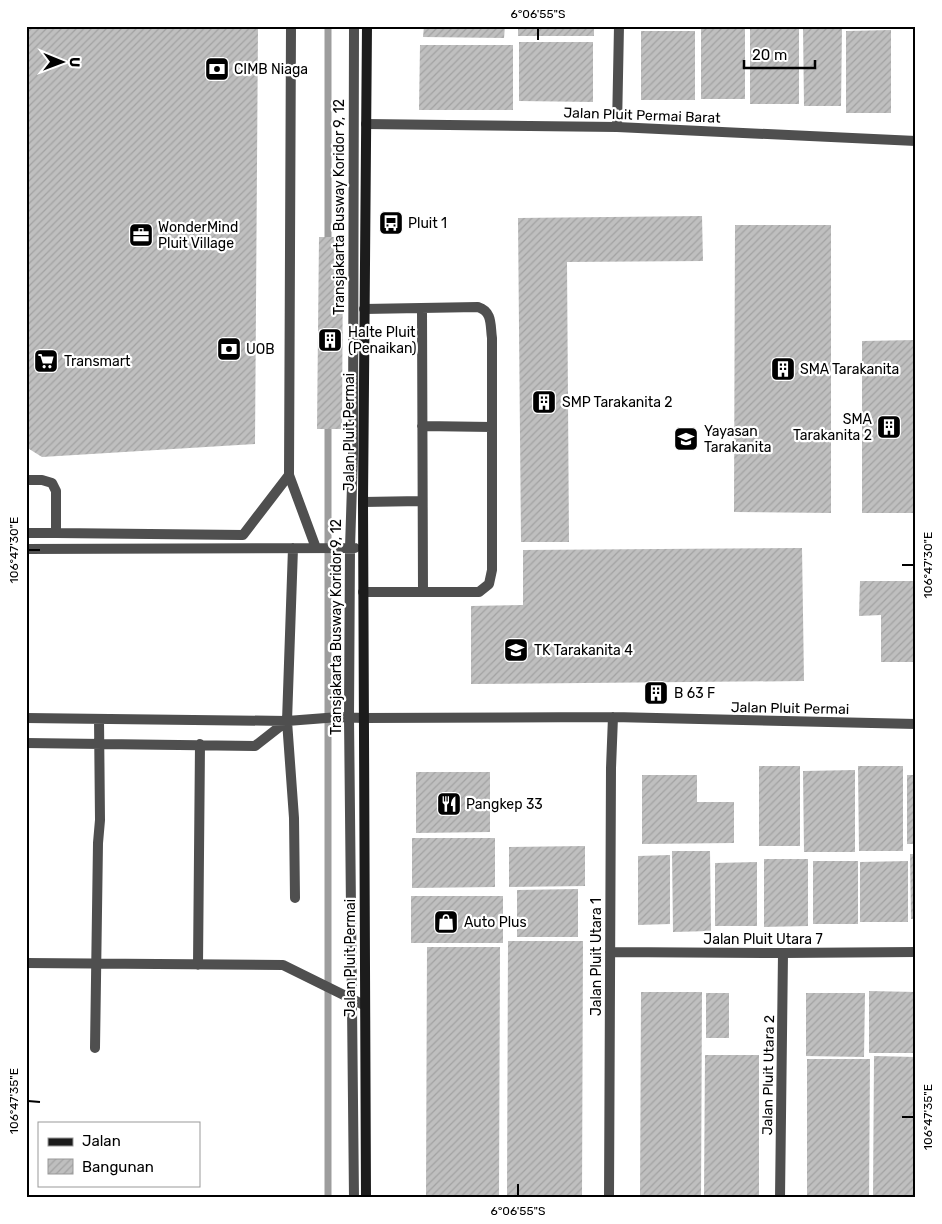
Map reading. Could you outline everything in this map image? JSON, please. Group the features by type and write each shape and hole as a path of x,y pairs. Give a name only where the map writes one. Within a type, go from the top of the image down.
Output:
{"street":[{"path":"291,26 289,475 319,548"},
{"name":"Transjakarta Busway Koridor 9, 12","path":"354,26 353,454 345,548 344,717 354,1198"},
{"name":"Jalan Pluit Permai","path":"366,1198 362,502 367,26"},
{"path":"617,127 619,26"},
{"name":"Jalan Pluit Permai Barat","path":"366,124 617,127 916,141"},
{"path":"362,592 479,592 489,584 492,570 492,338 489,314 485,309 478,307 364,309"},
{"path":"422,309 423,592"},
{"path":"422,426 492,427"},
{"path":"26,533 242,535 289,475"},
{"path":"26,480 42,480 52,483 56,492 56,533"},
{"path":"362,502 422,501"},
{"path":"293,548 287,721 294,818 295,898"},
{"path":"26,549 362,548"},
{"name":"Jalan Pluit Permai","path":"26,718 287,721 344,717 613,717 916,724"},
{"name":"Jalan Pluit Utara 1","path":"609,1198 611,768 613,717"},
{"path":"95,1048 100,811 99,719"},
{"path":"26,743 255,746 287,721"},
{"path":"198,965 200,744"},
{"name":"Jalan Pluit Utara 7","path":"610,952 916,952"},
{"name":"Jalan Pluit Utara 2","path":"780,1198 783,953"},
{"path":"26,963 283,965 364,1005"}],"building":[{"name":"WonderMind Pluit Village","path":"26,26 258,26 255,444 42,457 26,447"},
{"path":"424,26 505,26 504,38 423,37"},
{"path":"518,26 594,26 594,36 518,36"},
{"path":"750,26 799,26 799,104 750,104"},
{"path":"842,26 841,106 804,106 803,27"},
{"path":"701,28 745,28 745,99 701,99"},
{"path":"891,30 891,113 846,113 846,31"},
{"path":"641,31 695,31 695,100 641,100"},
{"path":"519,42 593,42 593,102 519,101"},
{"path":"420,45 513,45 513,110 419,110"},
{"name":"SMP Tarakanita 2","path":"702,216 703,261 567,262 569,542 521,542 518,218"},
{"name":"SMA Tarakanita","path":"735,225 831,225 831,513 734,512"},
{"name":"Halte Pluit (Penaikan)","path":"319,237 336,237 336,250 343,250 342,429 317,429"},
{"name":"SMA Tarakanita 2","path":"916,340 916,513 862,513 862,341"},
{"path":"802,548 804,681 471,684 471,606 523,605 523,550"},
{"path":"860,581 916,581 916,662 881,662 881,615 859,616"},
{"name":"B 63 F","path":"645,686 667,687 667,700 645,700"},
{"path":"759,766 800,766 800,846 759,846"},
{"path":"858,766 903,766 903,851 859,851"},
{"path":"855,770 855,852 804,852 803,771"},
{"path":"416,772 490,772 490,832 416,833"},
{"path":"642,775 697,775 697,802 734,802 734,843 642,844"},
{"path":"907,775 916,775 916,844 907,844"},
{"path":"412,838 495,838 495,887 412,888"},
{"path":"585,846 585,886 509,887 509,847"},
{"path":"672,851 710,851 711,931 673,932"},
{"path":"910,854 916,854 916,919 911,919"},
{"path":"670,855 670,924 638,925 638,856"},
{"path":"764,859 808,859 808,926 764,927"},
{"path":"813,861 858,861 858,924 813,924"},
{"path":"908,861 908,922 860,922 860,862"},
{"path":"757,862 757,926 715,926 715,863"},
{"path":"578,889 578,937 517,937 517,890"},
{"path":"411,896 503,896 503,943 411,943"},
{"path":"508,941 583,941 582,1198 507,1198"},
{"path":"427,947 500,947 499,1198 426,1198"},
{"path":"869,991 916,992 916,1053 869,1053"},
{"path":"641,992 702,992 701,1198 640,1198"},
{"path":"706,993 729,993 729,1038 706,1038"},
{"path":"806,993 865,993 864,1057 806,1056"},
{"path":"705,1055 759,1055 759,1198 704,1198"},
{"path":"874,1056 916,1057 916,1198 873,1198"},
{"path":"807,1059 870,1059 869,1198 807,1198"}],"waterway":[{"path":"328,26 328,246"},
{"path":"328,422 328,1198"}],"place":[{"name":"CIMB Niaga","path":"217,69"},
{"name":"Pluit 1","path":"391,223"},
{"name":"WonderMind Pluit Village","path":"141,235"},
{"name":"Halte Pluit (Penaikan)","path":"330,340"},
{"name":"UOB","path":"229,349"},
{"name":"Transmart","path":"46,361"},
{"name":"SMA Tarakanita","path":"783,369"},
{"name":"SMP Tarakanita 2","path":"544,402"},
{"name":"SMA Tarakanita 2","path":"889,427"},
{"name":"Yayasan Tarakanita","path":"686,439"},
{"name":"TK Tarakanita 4","path":"516,650"},
{"name":"B 63 F","path":"656,693"},
{"name":"Pangkep 33","path":"449,804"},
{"name":"Auto Plus","path":"446,922"}]}
